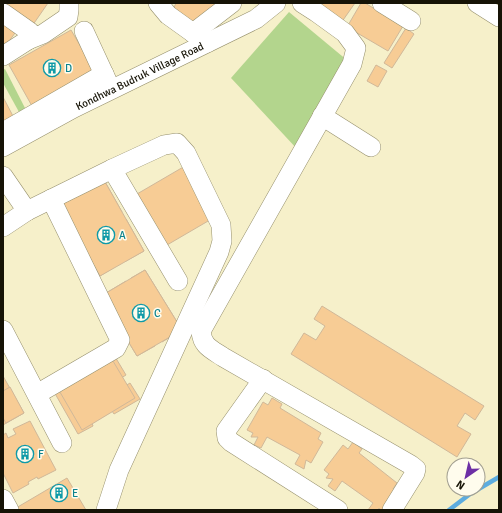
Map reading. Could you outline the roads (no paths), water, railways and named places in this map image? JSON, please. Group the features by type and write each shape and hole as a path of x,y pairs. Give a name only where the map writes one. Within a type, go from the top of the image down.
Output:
{"street":[{"path":"3,56 28,40 43,34 68,17 69,3"},
{"path":"158,3 168,15 200,38 232,3"},
{"name":"Kondhwa Budruk Village Road","path":"3,147 74,108 108,82 200,38 256,19 276,3"},
{"path":"302,3 345,33 356,48 352,64 201,331 202,340 209,348 416,469 416,473 392,510"},
{"path":"382,3 411,21"},
{"path":"477,3 499,17"},
{"path":"3,13 30,32 31,36 28,40"},
{"path":"3,132 108,82 84,31"},
{"path":"322,116 371,146"},
{"path":"3,227 27,211 112,168 164,145 177,143 186,153 221,225 222,241 211,269 119,470 106,510"},
{"path":"112,168 178,281"},
{"path":"3,176 27,211"},
{"path":"37,394 116,348 120,340 51,199"},
{"path":"3,330 62,443"},
{"path":"263,379 226,431 227,438 338,510"},
{"path":"3,499 9,510"}],"waterway":[{"path":"449,510 470,494 499,477"}],"place":[{"name":"D","path":"52,68"},
{"name":"A","path":"106,235"},
{"name":"C","path":"141,313"},
{"name":"F","path":"25,454"},
{"name":"E","path":"59,493"}]}
